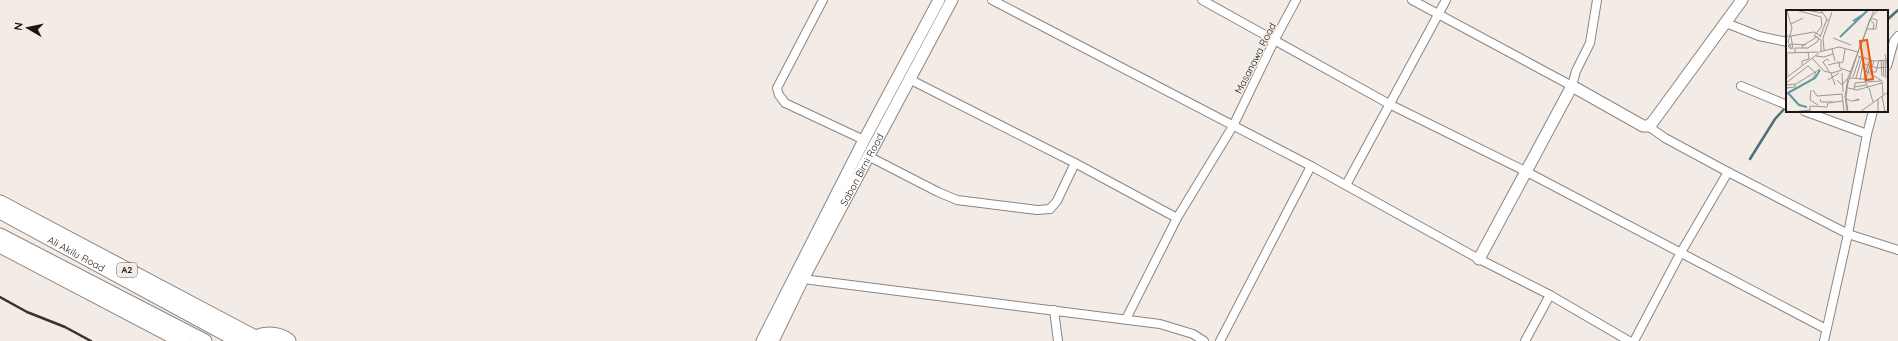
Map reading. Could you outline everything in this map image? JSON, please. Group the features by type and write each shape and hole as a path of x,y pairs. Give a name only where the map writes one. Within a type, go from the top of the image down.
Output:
{"highway":[{"name":"A2","path":"0,203 253,340 272,335 284,338 288,341"},
{"path":"0,245 183,341"}],"main road":[{"name":"Ali Akilu Road","path":"0,212 238,341"},
{"name":"Ali Akilu Road","path":"0,235 205,341"}],"street":[{"path":"823,0 777,88 779,95 785,103 864,140"},
{"name":"Sabon Birni Road","path":"762,341 864,140 939,0"},
{"name":"Sabon Birni Road","path":"773,341 868,156 952,0"},
{"path":"992,0 1312,166 1479,259 1550,295 1629,341"},
{"path":"1202,0 1275,39 1391,105 1527,172 1680,254 1826,329"},
{"name":"Masanawa Road","path":"1126,319 1177,218 1233,126 1275,39 1296,0"},
{"path":"1412,0 1643,126 1648,126 1728,172 1848,234 1898,250"},
{"path":"1346,185 1391,105 1446,0"},
{"path":"1479,259 1572,86 1576,71 1590,43 1597,0"},
{"path":"1648,126 1652,123 1742,0"},
{"path":"1726,23 1759,36 1786,42"},
{"path":"1888,62 1894,41 1898,36"},
{"path":"909,79 1075,163 1177,218"},
{"path":"1741,86 1786,104"},
{"path":"1807,112 1867,134"},
{"path":"1824,341 1873,112"},
{"path":"868,156 938,192 957,200 1037,210 1050,209 1057,201 1075,163"},
{"path":"1220,341 1312,166"},
{"path":"1634,341 1680,254 1728,172"},
{"path":"804,279 1160,324 1193,334 1204,341"},
{"path":"1525,341 1550,295"},
{"path":"1054,310 1058,341"}],"waterway":[{"path":"1888,19 1898,10"},
{"path":"1750,159 1775,119 1786,107"}],"railway":[{"path":"0,297 27,312 65,327 91,341"}]}
